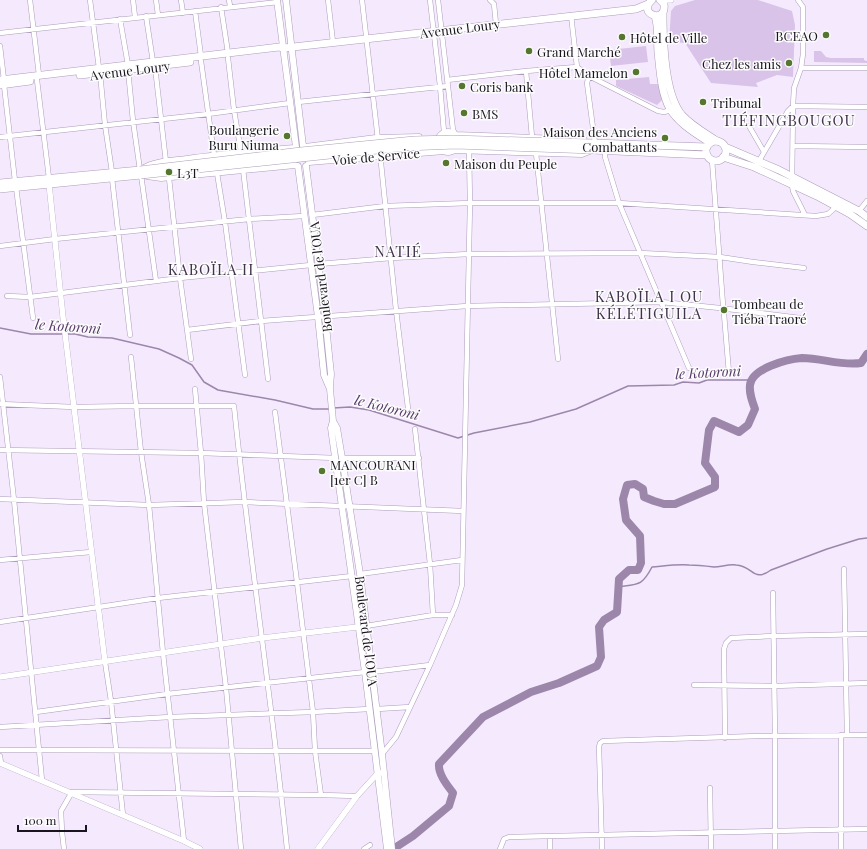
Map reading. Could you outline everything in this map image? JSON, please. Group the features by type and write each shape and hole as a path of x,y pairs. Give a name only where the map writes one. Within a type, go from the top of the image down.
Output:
{"main road":[{"path":"141,172 161,178 168,178 243,169 308,164 311,154 304,146 291,47 288,0"},
{"path":"278,1 295,148 290,156 297,165 318,316 324,375 330,389"},
{"name":"Avenue Loury","path":"2,82 228,55 280,51 284,48 333,42 636,9 649,5"},
{"path":"649,5 657,23 658,52 663,89 671,110 711,149"},
{"path":"655,16 662,5"},
{"path":"662,5 664,52 673,99 682,114 693,125 711,149 717,160 723,157 754,166 837,206 867,226"},
{"path":"593,145 582,154 469,150 444,151 438,146 438,140 441,134 450,132 456,135 587,140 593,145 605,150 711,149 722,143 725,147 759,161 859,210 867,217"},
{"name":"Voie de Service","path":"304,146 378,138 441,134"},
{"path":"454,150 458,144 456,135"},
{"path":"0,183 15,184 141,172 286,152 414,140 452,139 711,149"},
{"path":"141,172 150,164 214,155 304,146"},
{"path":"723,157 725,147"},
{"name":"Voie de Service","path":"308,164 380,155 444,151"},
{"name":"Boulevard de l'OUA","path":"308,164 312,215 331,374 330,389 332,414 337,428 339,458 350,505 360,574 366,626 368,672 377,709 382,754 381,773 389,846"},
{"path":"0,189 15,184"},
{"path":"339,458 342,506 359,627 368,672 369,709 375,751 381,773"}],"street":[{"path":"30,0 42,133 49,181 54,239 91,552 99,607 104,662 113,721 123,815"},
{"path":"90,0 100,71 130,335"},
{"path":"133,0 135,17"},
{"path":"156,0 158,15"},
{"path":"181,0 182,13"},
{"path":"229,0 230,6"},
{"path":"328,0 333,42"},
{"path":"362,0 408,408"},
{"path":"430,0 438,30 456,135"},
{"path":"438,0 441,134"},
{"path":"490,0 494,4 496,24"},
{"path":"662,5 672,0"},
{"path":"798,0 803,6"},
{"path":"804,0 803,54 801,68 794,88 792,185 805,215"},
{"path":"0,33 278,1"},
{"path":"221,7 241,152"},
{"path":"194,11 214,155"},
{"path":"571,15 577,67"},
{"path":"146,16 154,64 166,162"},
{"path":"120,19 128,68 133,121 156,281"},
{"path":"0,46 2,82 33,318"},
{"path":"447,80 577,67 589,76 658,111 664,112 671,110"},
{"path":"801,68 867,68"},
{"path":"526,71 532,137"},
{"path":"589,76 587,82 593,145"},
{"path":"298,102 448,86"},
{"path":"0,136 42,133 290,103"},
{"path":"759,161 788,111 793,106 867,107"},
{"path":"749,126 764,152"},
{"path":"793,146 867,147"},
{"path":"711,149 720,257 722,307 720,312 724,314 729,373"},
{"path":"382,754 396,737 430,666 456,605 462,585 470,203 469,150"},
{"path":"605,150 605,157 619,203 688,368"},
{"path":"536,153 558,359"},
{"path":"243,169 268,379"},
{"path":"217,173 245,375"},
{"path":"168,178 191,359"},
{"path":"859,210 867,201"},
{"path":"312,215 386,206 470,203 619,203 816,216 828,214 837,206"},
{"path":"0,246 249,219 304,216"},
{"path":"319,264 469,254 640,253 720,257 804,268"},
{"path":"7,296 30,297 124,284 311,265"},
{"path":"187,330 261,321 396,310 467,306 552,304 661,302 722,307 727,306 728,309 800,318"},
{"path":"724,314 728,309"},
{"path":"131,357 141,452 149,505 163,653 184,841"},
{"path":"0,377 1,404 14,500 42,780"},
{"path":"195,390 202,453 204,503 229,715 241,849"},
{"path":"1,404 74,407 234,406 244,502 277,752 287,849"},
{"path":"275,412 313,712 315,751 321,795"},
{"path":"415,429 425,509 433,615"},
{"path":"0,450 79,450 339,458 419,458"},
{"path":"0,499 85,501 149,505 244,502 286,503 463,511"},
{"path":"0,560 91,552"},
{"path":"360,574 462,560"},
{"path":"844,569 847,735"},
{"path":"0,622 158,598 352,576"},
{"path":"773,593 776,736 775,849"},
{"path":"0,678 262,638 359,627 433,615 452,615"},
{"path":"725,738 724,649 726,643 731,638 867,634"},
{"path":"36,712 168,694 430,666"},
{"path":"694,686 774,686 867,683"},
{"path":"377,709 410,707"},
{"path":"0,727 170,717 369,709"},
{"path":"841,735 841,849"},
{"path":"602,849 599,747 600,743 603,741 867,735"},
{"path":"0,750 232,750 277,752 375,751"},
{"path":"0,756 0,763 72,792 200,849"},
{"path":"318,849 357,796 381,773"},
{"path":"710,788 711,849"},
{"path":"72,792 357,796"},
{"path":"64,849 61,811 72,792"},
{"path":"500,849 504,839 510,837 867,830"},
{"path":"550,837 550,849"},
{"path":"364,849 370,845"}],"shaded area":[{"path":"695,0 758,0 792,11 795,25 793,77 777,75 756,83 758,87 711,83 685,43 669,42 671,11 675,6"},
{"path":"646,46 648,62 611,66 609,50"},
{"path":"814,51 821,51 826,57 831,58 864,58 867,63 814,62"},
{"path":"649,77 650,84 661,84 663,99 657,105 616,86 616,80"}],"waterway":[{"name":"le Kotoroni","path":"0,328 31,334 63,334"},
{"name":"le Kotoroni","path":"67,334 112,338 159,349 192,365 204,382 218,390 275,400 313,409 329,409"},
{"path":"393,849 413,836 449,806 453,793 441,775 439,764 483,717 531,692 559,683 597,666 601,657 599,627 604,620 617,612 619,579 629,570 638,570 641,563 640,536 626,520 623,499 627,485 635,484 643,489 644,497 664,504 675,504 715,487 715,477 705,463 709,430 714,421 739,432 748,425 755,409 750,394 750,385 752,379 757,374 780,362 796,359 809,358 854,364 861,363 867,354"},
{"name":"le Kotoroni","path":"333,408 350,407 369,410 458,438 474,433 530,422 576,409 628,386 674,385 683,382 699,383 707,380 752,380"},
{"path":"618,587 639,583 645,578 652,567 670,565 714,567 736,565 747,568 760,575 827,549 867,538"}],"place":[{"name":"BCEAO","path":"826,35"},
{"name":"Hôtel de Ville","path":"622,37"},
{"name":"Grand Marché","path":"529,51"},
{"name":"Chez les amis","path":"789,63"},
{"name":"Hôtel Mamelon","path":"636,72"},
{"name":"Coris bank","path":"462,86"},
{"name":"Tribunal","path":"703,102"},
{"name":"BMS","path":"464,113"},
{"name":"Boulangerie Buru Niuma","path":"287,136"},
{"name":"Maison des Anciens Combattants","path":"665,138"},
{"name":"Maison du Peuple","path":"446,163"},
{"name":"L3T","path":"169,172"},
{"name":"Tombeau de Tiéba Traoré","path":"724,310"},
{"name":"MANCOURANI [1er C] B","path":"322,471"}],"district":[{"name":"TIÉFINGBOUGOU","path":"789,120"},
{"name":"NATIÉ","path":"398,251"},
{"name":"KABOÏLA II","path":"211,269"},
{"name":"KABOÏLA I OU KÉLÉTIGUILA","path":"649,304"}]}
